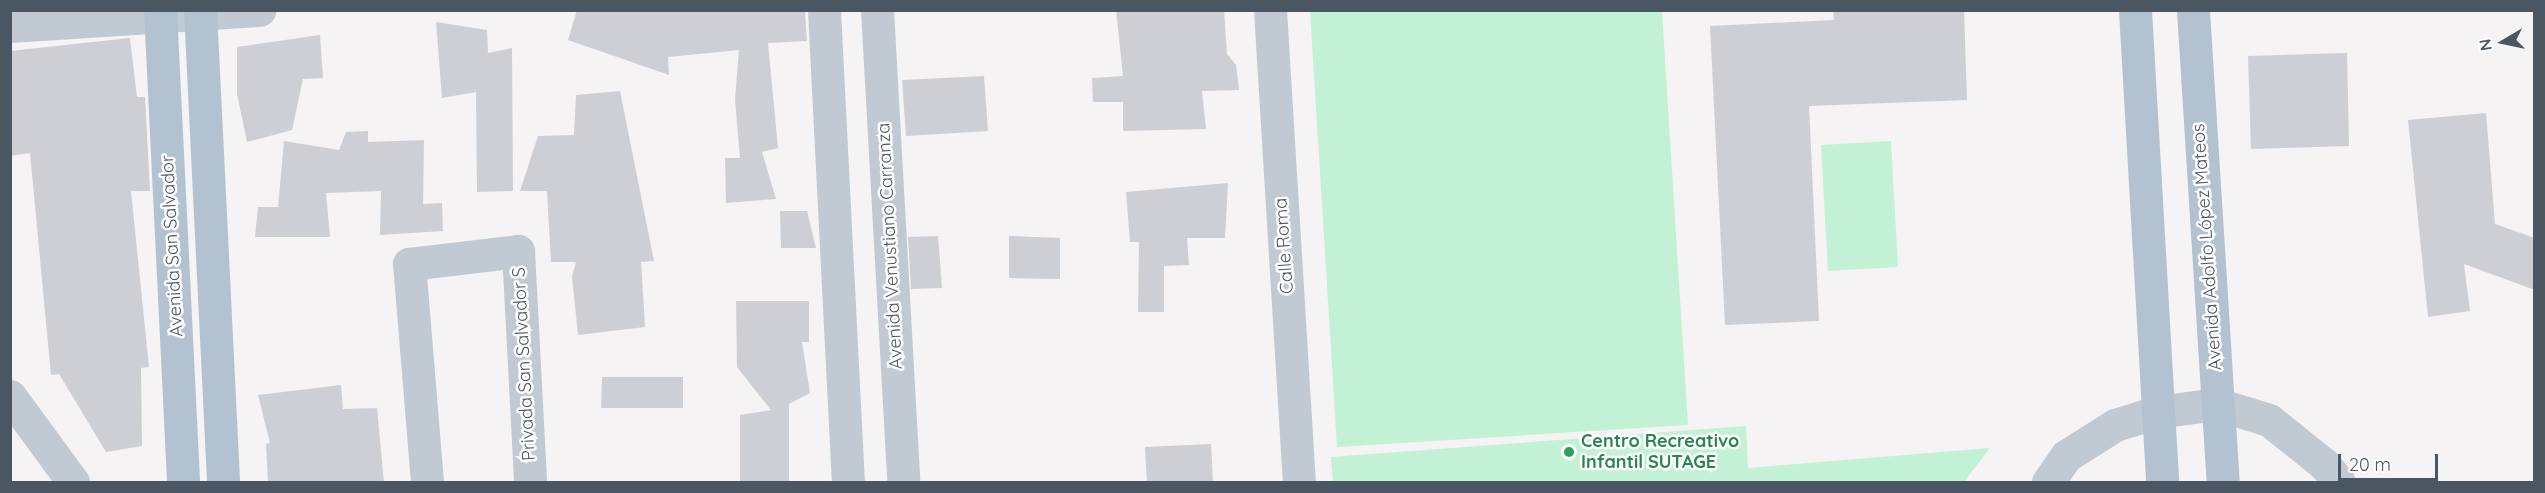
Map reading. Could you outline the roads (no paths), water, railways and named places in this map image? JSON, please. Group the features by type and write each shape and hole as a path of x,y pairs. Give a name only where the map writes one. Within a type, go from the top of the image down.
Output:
{"main road":[{"path":"2135,10 2162,483"},
{"name":"Avenida Adolfo López Mateos","path":"2193,10 2223,483"},
{"path":"200,12 223,483"},
{"name":"Avenida San Salvador","path":"160,15 183,483"}],"street":[{"path":"10,26 200,12 260,10"},
{"path":"824,10 848,483"},
{"name":"Avenida Venustiano Carranza","path":"877,10 903,483"},
{"name":"Calle Roma","path":"1270,10 1299,483"},
{"name":"Privada San Salvador S","path":"427,483 409,264 518,251 530,483"},
{"path":"10,396 73,483"},
{"path":"2048,483 2066,456 2115,425 2157,412 2217,404 2269,420 2324,464 2339,483"}],"place":[{"name":"Centro Recreativo Infantil SUTAGE","path":"1569,452"}]}
